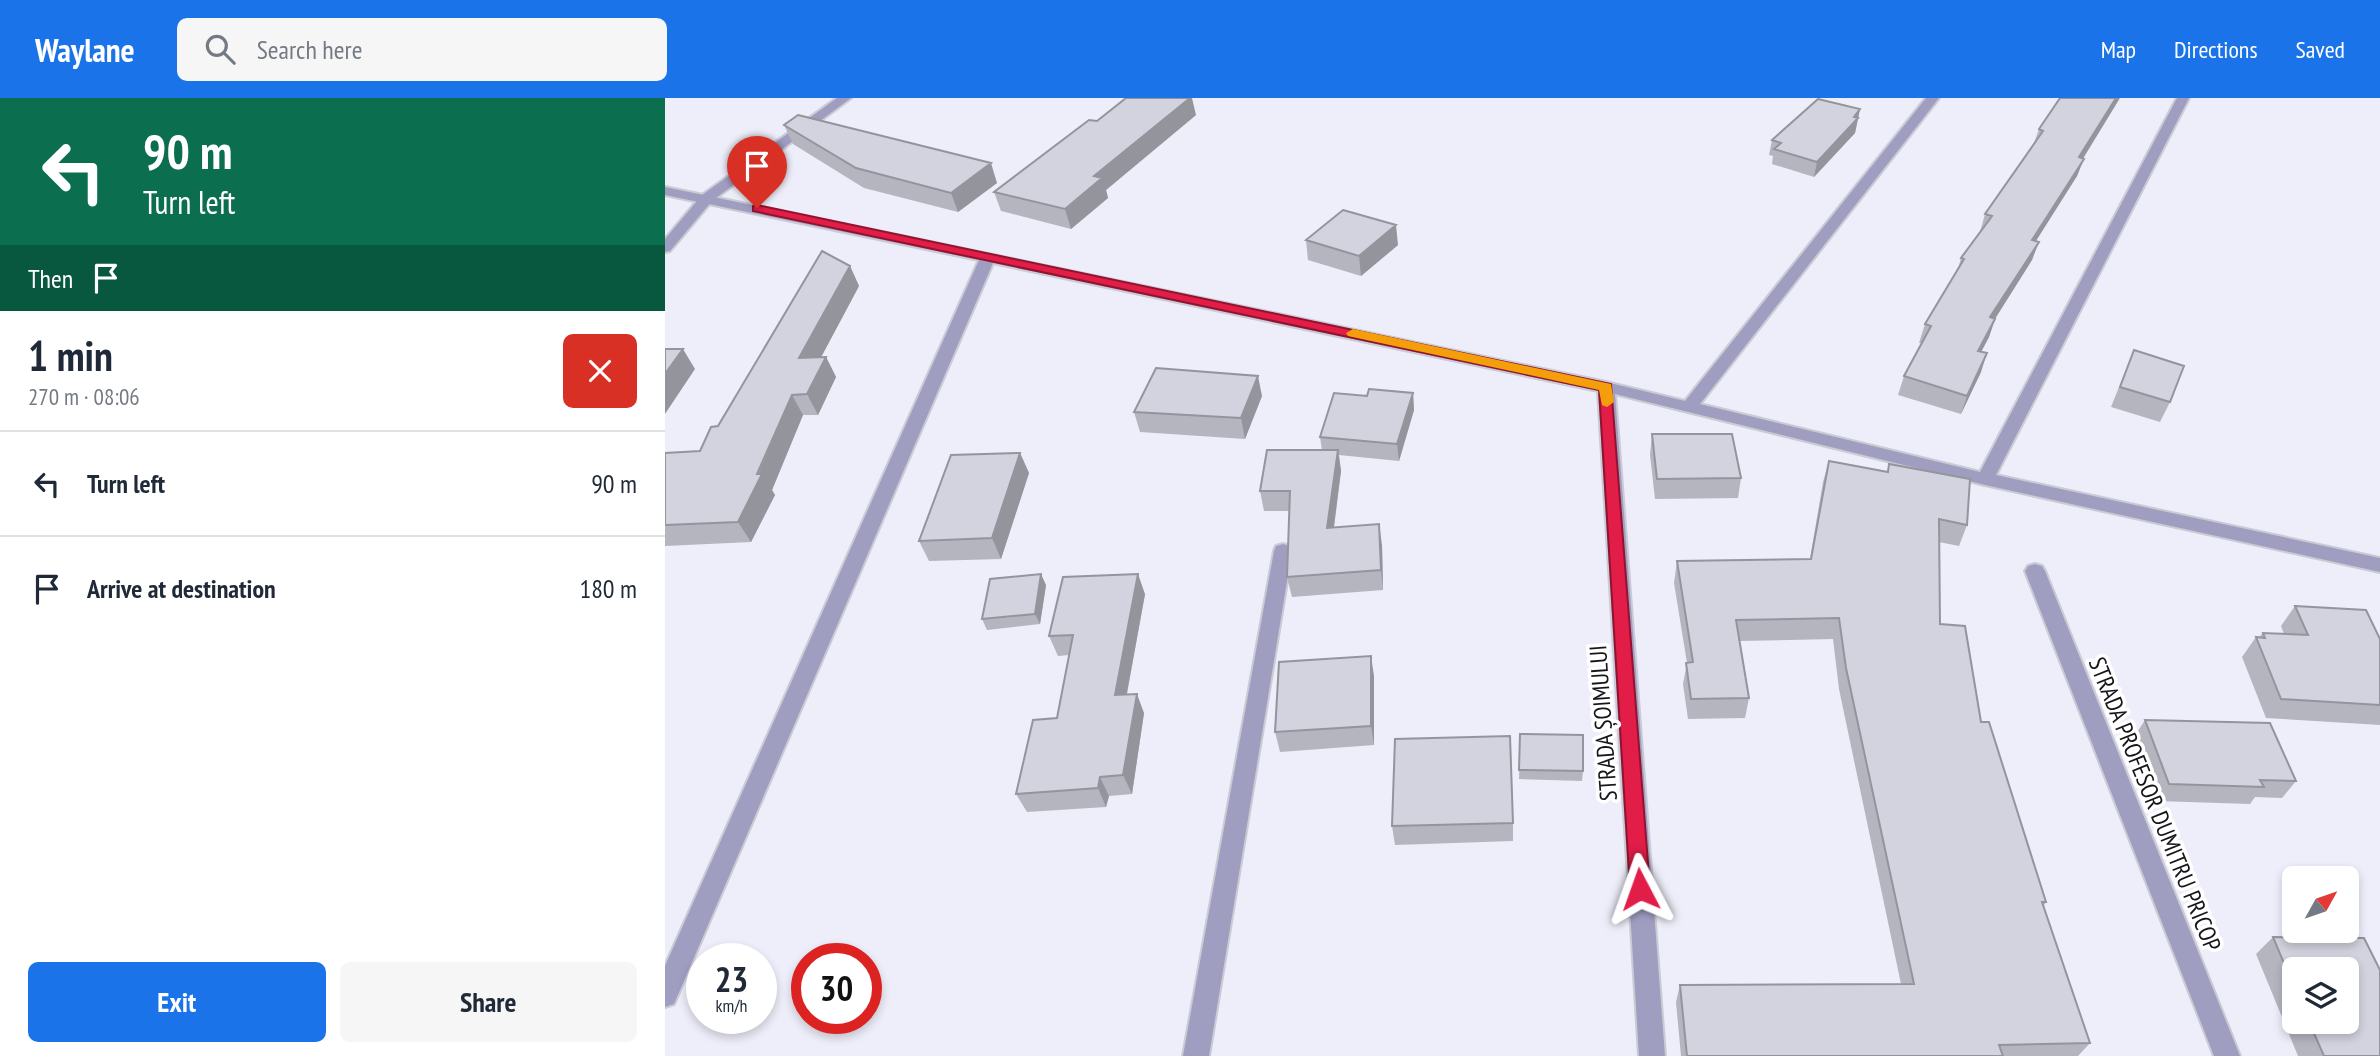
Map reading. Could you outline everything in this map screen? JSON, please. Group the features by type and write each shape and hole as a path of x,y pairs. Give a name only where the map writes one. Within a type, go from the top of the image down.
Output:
{"street":[{"path":"665,248 707,198 845,98"},
{"path":"1690,406 1933,98"},
{"path":"1985,479 2183,98"},
{"path":"665,191 1606,387 1985,479 2380,565"},
{"path":"665,995 988,257"},
{"name":"STRADA ȘOIMULUI","path":"1606,387 1652,1056"},
{"path":"1196,1056 1283,551"},
{"name":"STRADA PROFESOR DUMITRU PRICOP","path":"2035,571 2227,1056"}],"building":[{"path":"1126,98 1190,98 1094,176 1102,178 1065,209 994,192 1089,120 1097,121"},
{"path":"2060,98 2116,98 2079,157 2084,159 2032,240 2039,242 1990,317 1995,319 1978,351 1987,353 1967,396 1904,376 1931,326 1925,324 1964,259 1961,258 1992,216 1985,214 2043,131 2039,129"},
{"path":"1818,99 1860,109 1854,117 1858,118 1817,162 1774,149 1781,143 1772,140"},
{"path":"798,115 991,163 951,193 856,168 784,125"},
{"path":"1343,210 1396,225 1359,256 1306,240"},
{"path":"822,251 850,266 799,358 826,357 807,394 792,395 757,474 762,474 738,522 665,525 665,453 700,451 711,427 718,426"},
{"path":"665,349 683,349 665,374"},
{"path":"2134,350 2184,366 2170,402 2120,387"},
{"path":"1156,368 1258,376 1241,418 1134,412"},
{"path":"1369,389 1413,393 1397,444 1320,437 1334,393 1367,396"},
{"path":"1652,434 1732,434 1741,478 1657,479"},
{"path":"1267,450 1338,450 1327,528 1379,524 1381,570 1287,577 1290,491 1260,491"},
{"path":"1020,453 992,538 919,541 951,455"},
{"path":"1829,461 1888,472 1889,464 1970,479 1967,525 1939,519 1940,624 1965,626 1981,722 1989,722 2046,902 2042,902 2090,1043 1999,1045 2003,1056 1687,1056 1680,985 1914,984 1846,668 1839,618 1736,620 1749,698 1691,699 1686,663 1693,662 1677,561 1811,559"},
{"path":"1041,574 1035,614 982,619 990,579"},
{"path":"1138,574 1115,695 1137,694 1123,775 1100,777 1098,788 1016,794 1033,720 1057,718 1073,635 1049,636 1063,577"},
{"path":"2295,606 2366,610 2380,639 2380,705 2281,699 2256,637 2265,638 2263,633 2308,635"},
{"path":"1371,656 1371,726 1275,732 1279,662"},
{"path":"2145,720 2270,723 2296,781 2260,780 2264,787 2169,784"},
{"path":"1520,734 1583,735 1583,771 1519,770"},
{"path":"1510,736 1513,823 1392,826 1395,739"},
{"path":"2273,937 2282,937 2282,943 2359,943 2359,938 2364,938 2380,970 2380,1056 2324,1056 2314,1034 2359,1034 2359,957 2282,958"}],"slow traffic":[{"path":"1353,333 1606,387 1607,402"}],"route":[{"path":"757,208 1606,387 1640,889"}]}
